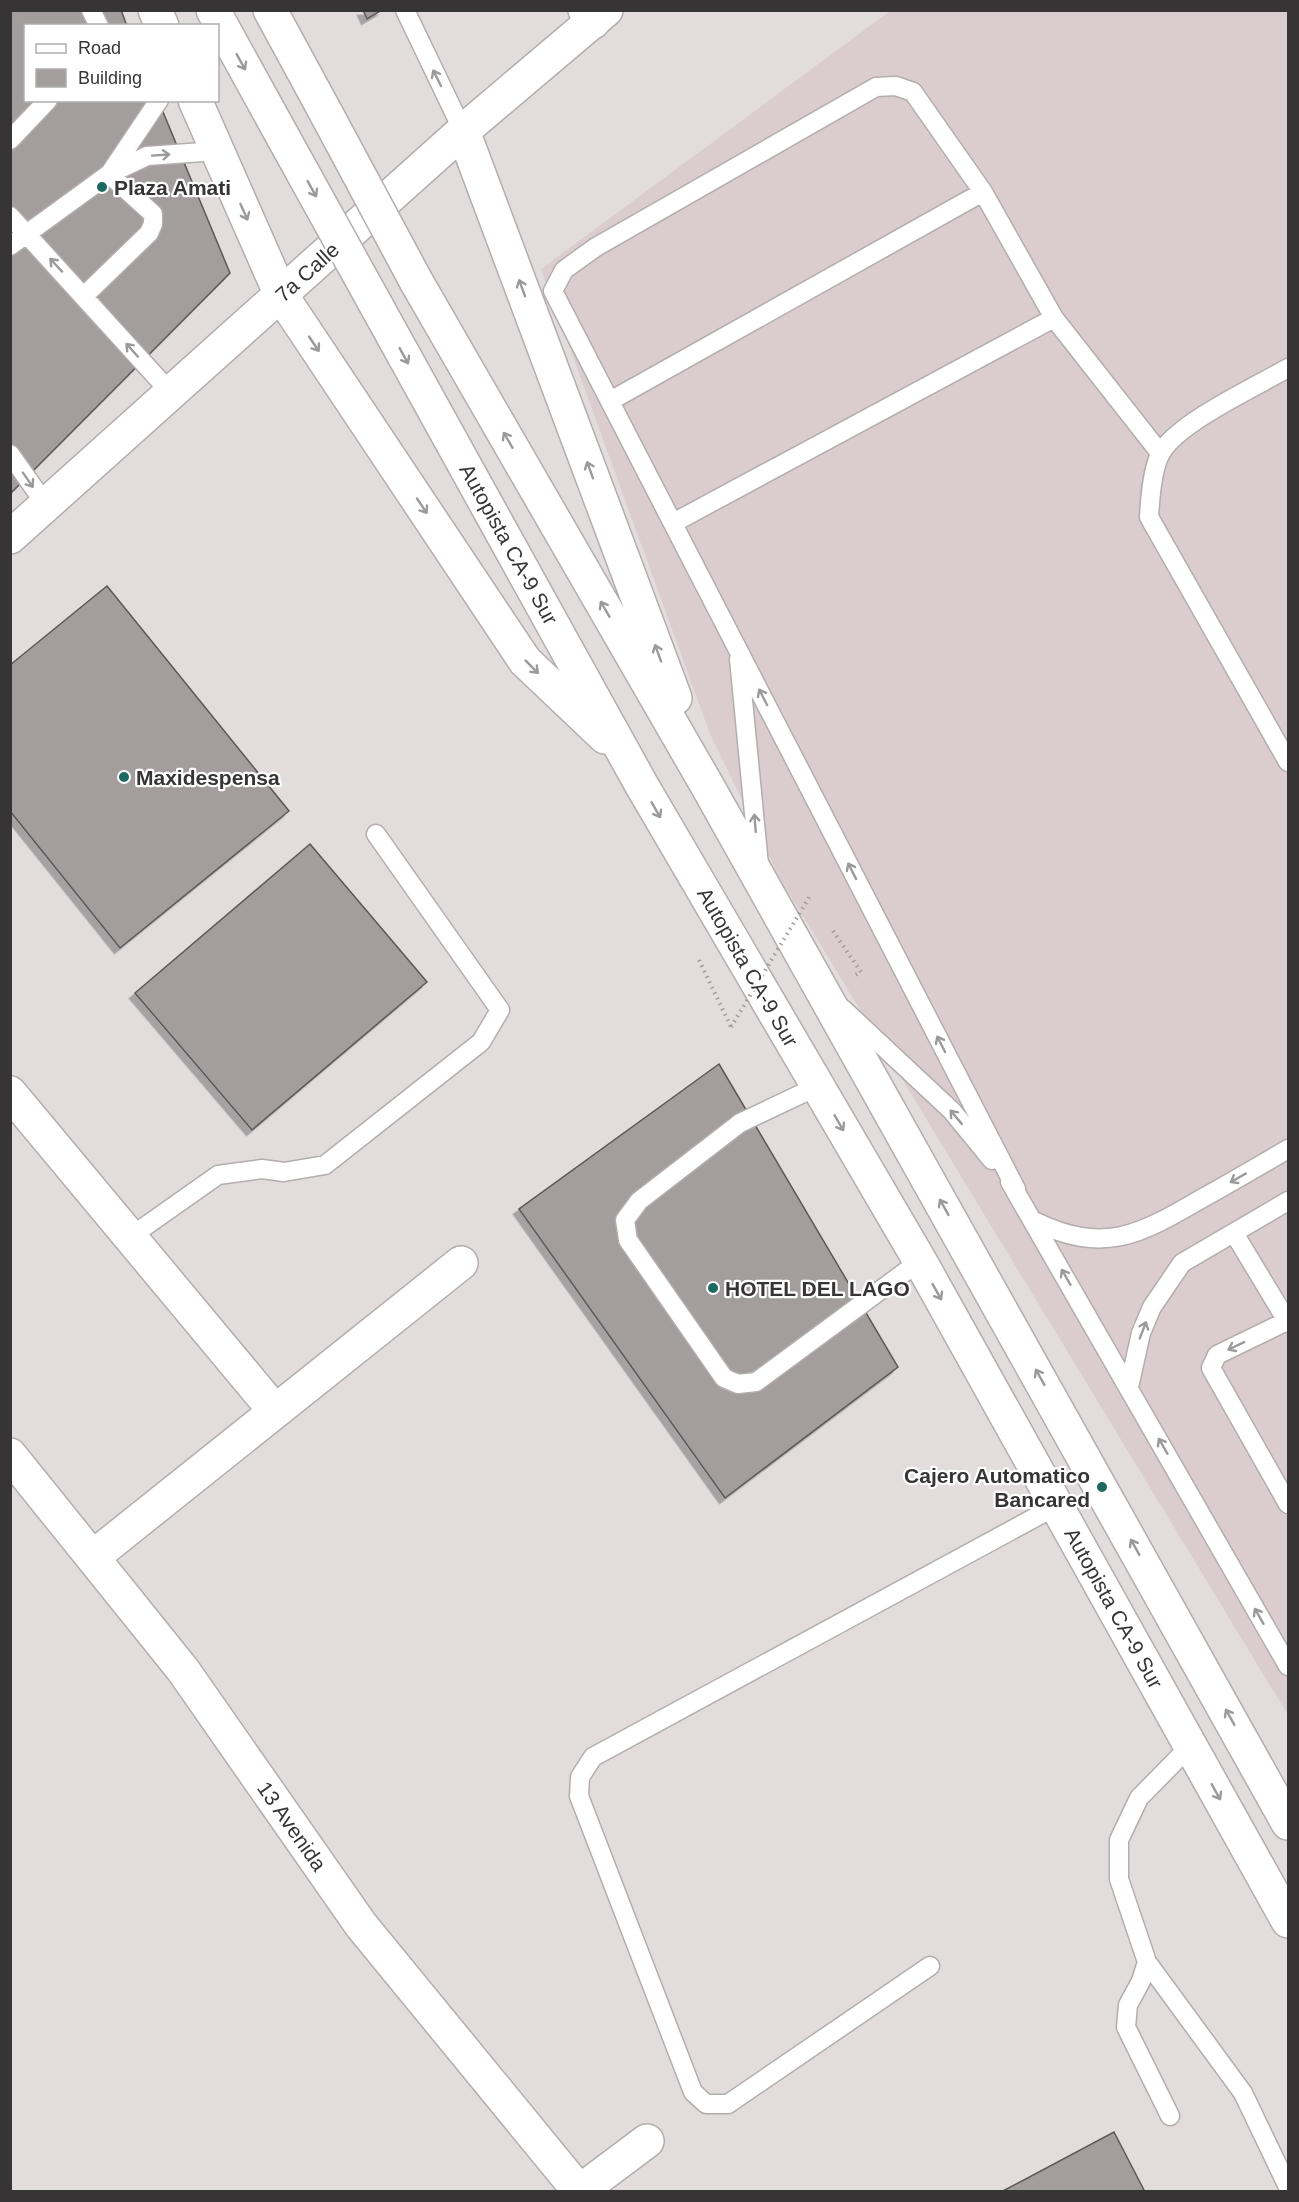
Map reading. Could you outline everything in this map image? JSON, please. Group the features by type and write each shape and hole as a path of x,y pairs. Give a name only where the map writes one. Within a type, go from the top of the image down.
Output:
{"main road":[{"path":"155,10 161,24"},
{"name":"Autopista CA-9 Sur","path":"213,10 628,759 920,1261 1288,1921"},
{"path":"270,10 416,280 708,787 1288,1823"},
{"name":"7a Calle","path":"10,537 595,14"},
{"path":"196,102 281,295 525,661 628,759"},
{"path":"463,131 708,787"},
{"path":"10,1093 275,1411"},
{"path":"93,1557 461,1263"},
{"name":"13 Avenida","path":"10,1455 183,1670 361,1924 579,2191"},
{"path":"579,2191 647,2141"}],"lane":[{"path":"91,10 98,24"},
{"path":"405,10 463,131"},
{"path":"1160,453 1054,318 983,192 913,92 896,86 876,87 596,247 564,270 554,291 1016,1189 1288,1666"},
{"path":"10,140 46,102"},
{"path":"109,174 158,102"},
{"path":"10,246 109,174 147,156 217,151"},
{"path":"84,296 149,233 153,224 153,214 109,174"},
{"path":"610,401 983,192"},
{"path":"10,216 171,393"},
{"path":"673,523 1054,318"},
{"path":"1288,368 1184,428 1160,453 1150,493 1149,517 1288,762"},
{"path":"10,454 46,506"},
{"path":"738,650 760,881"},
{"path":"130,1237 218,1175 262,1169 284,1172 325,1165 481,1042 500,1010 376,834"},
{"path":"822,990 952,1111 1016,1189"},
{"path":"818,1086 740,1123 639,1201 625,1220 628,1240 724,1378 738,1384 756,1382 920,1261"},
{"path":"1035,1221 1056,1232 1080,1238 1104,1239 1141,1232 1288,1149"},
{"path":"1129,1387 1141,1333 1166,1285 1182,1263 1288,1201"},
{"path":"1234,1233 1288,1322 1217,1355 1211,1368 1288,1504"},
{"path":"930,1966 728,2104 706,2104 693,2092 587,1818 579,1796 580,1777 593,1757 1058,1505"},
{"path":"1190,1746 1139,1798 1119,1840 1119,1879 1147,1962 1244,2093 1288,2187"},
{"path":"1147,1962 1141,1981 1128,2005 1126,2027 1170,2116"}],"path":[{"path":"696,954 731,1027 810,896"}],"shaded area":[{"path":"890,11 1288,11 1288,1715 780,878 710,734 541,269"}],"building":[{"name":"Plaza Amati","path":"10,10 121,10 126,24 24,24 24,102 159,102 230,273 10,494"},
{"path":"363,10 382,10 367,19"},
{"path":"107,586 289,811 120,948 10,811 10,665"},
{"path":"310,844 427,982 252,1130 135,993"},
{"name":"HOTEL DEL LAGO","path":"719,1064 898,1367 725,1498 519,1209"},
{"path":"1114,2132 1145,2192 1001,2192"}],"place":[{"name":"Plaza Amati","path":"102,187"},
{"name":"Maxidespensa","path":"124,777"},
{"name":"HOTEL DEL LAGO","path":"713,1288"},
{"name":"Cajero Automatico Bancared","path":"1102,1487"}]}
